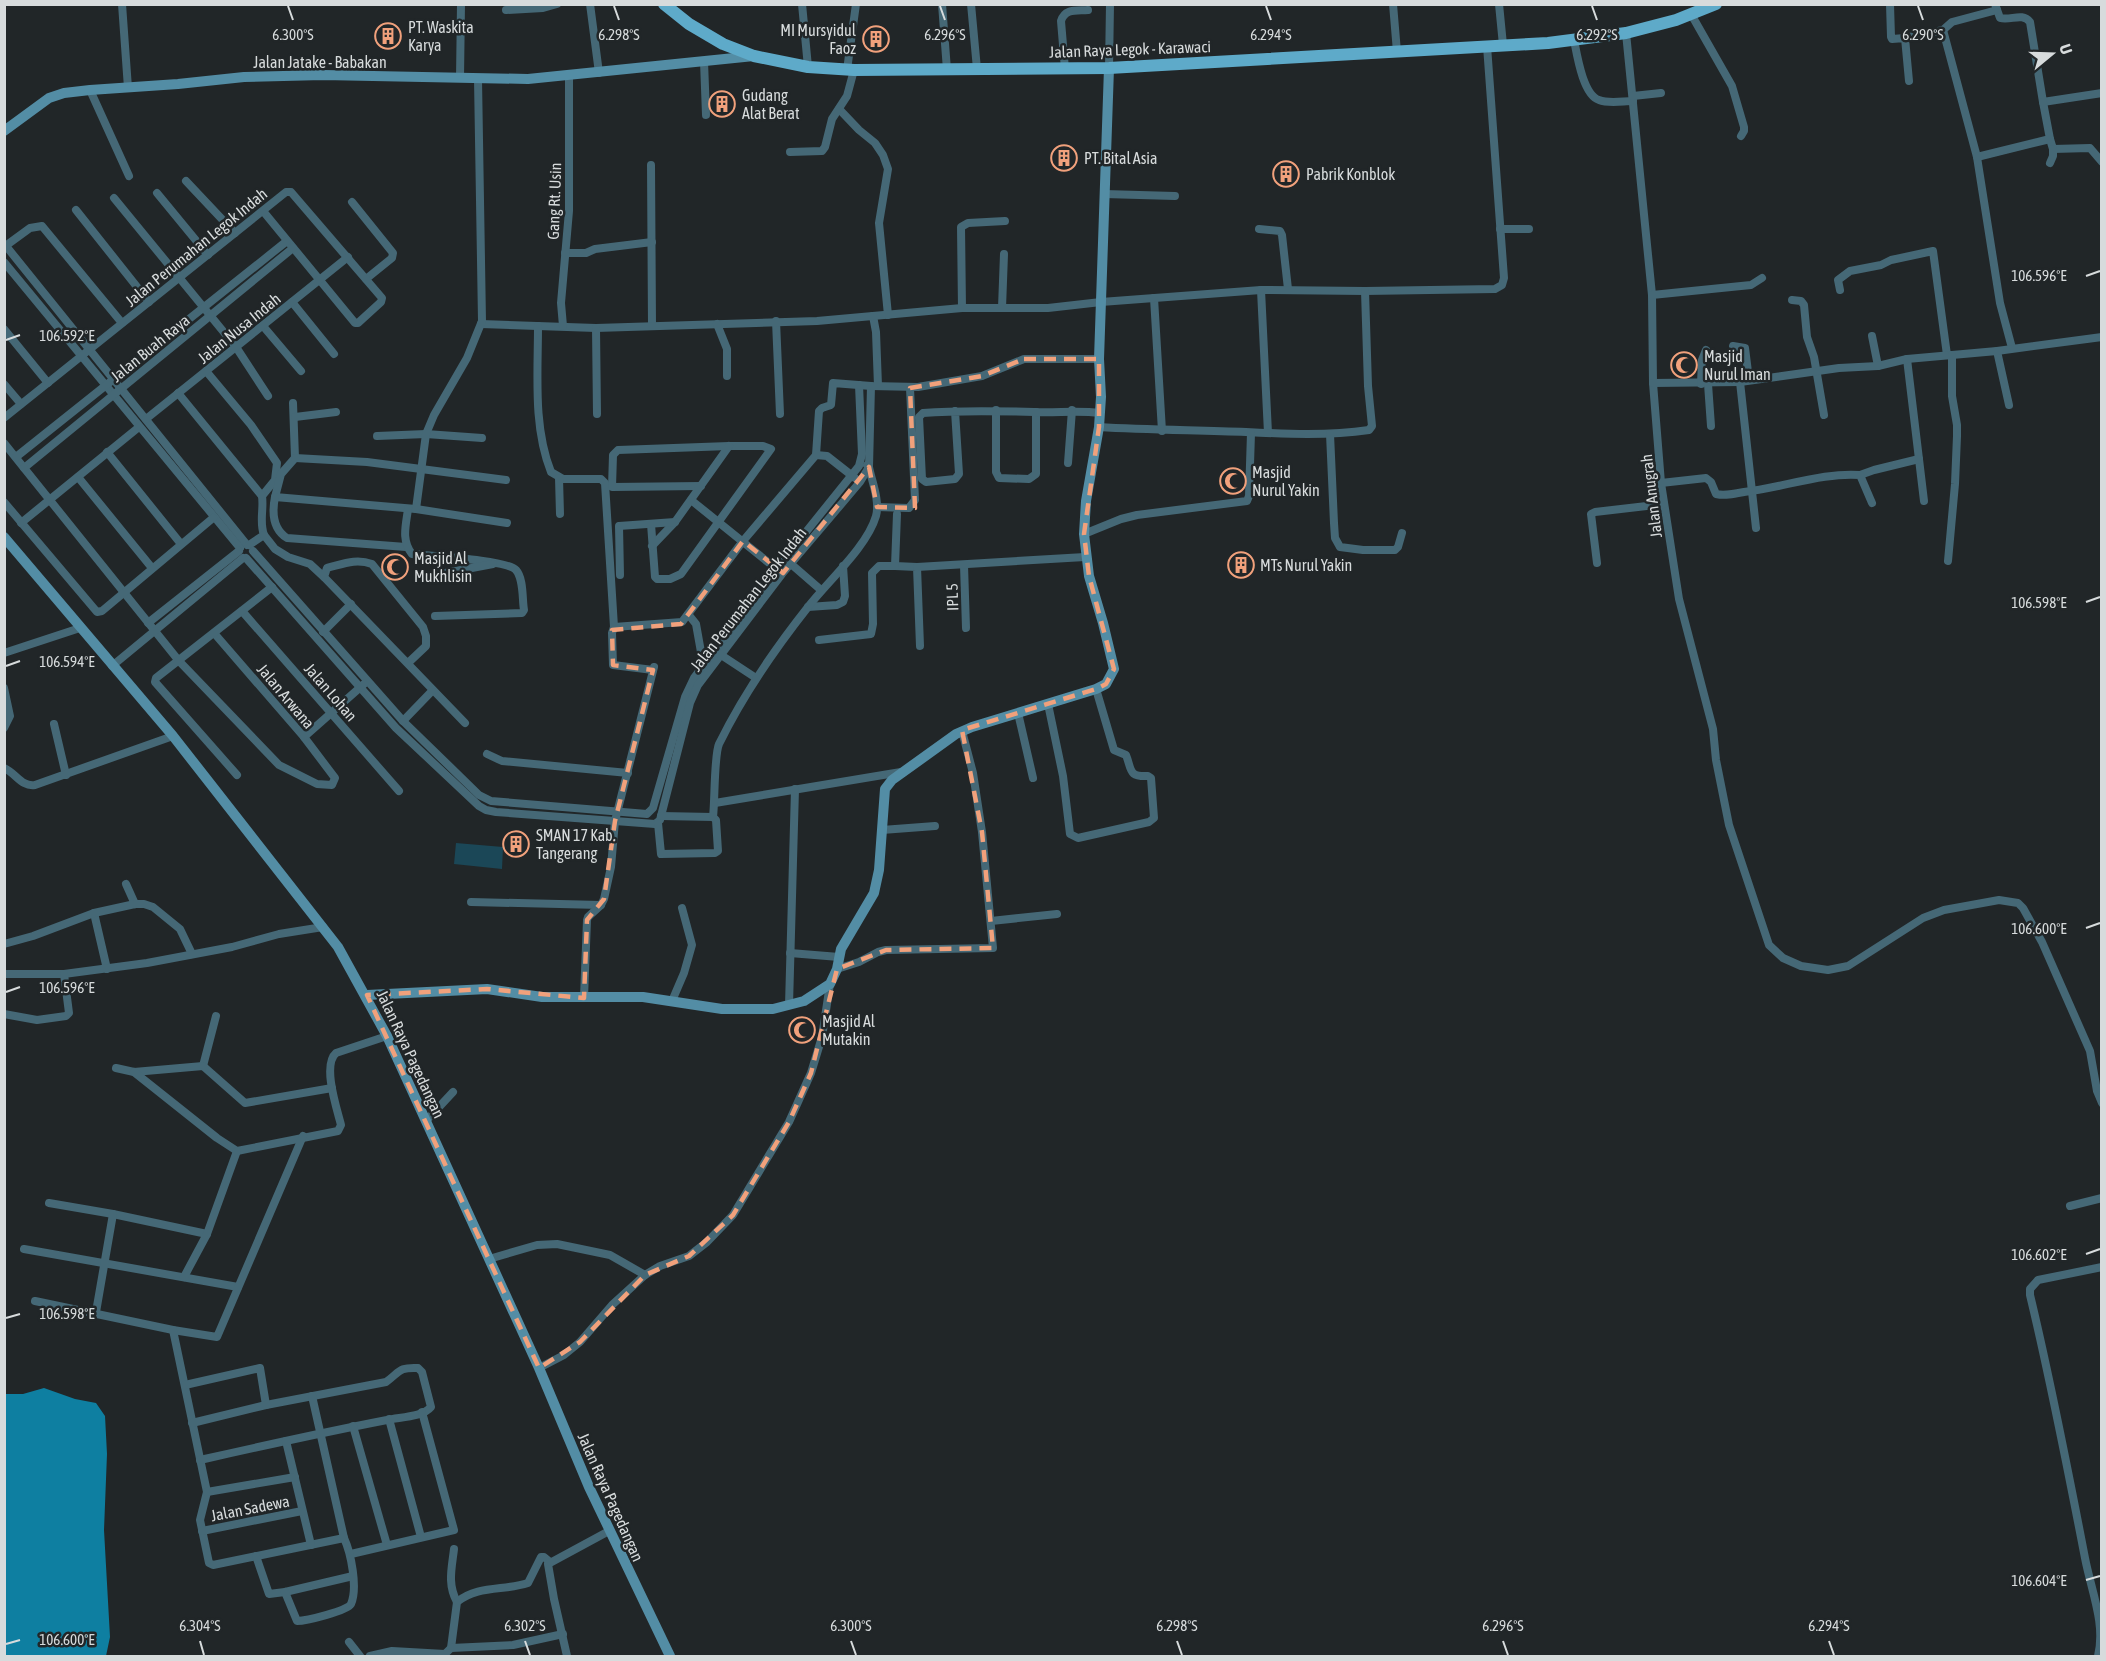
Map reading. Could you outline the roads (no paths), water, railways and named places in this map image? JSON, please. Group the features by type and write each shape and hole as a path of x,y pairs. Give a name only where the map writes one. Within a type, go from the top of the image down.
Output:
{"main road":[{"name":"Jalan Raya Legok - Karawaci","path":"664,4 689,24 723,44 754,56 808,67 851,70 1109,68 1574,40 1626,33 1716,4"}],"street":[{"path":"122,4 128,88"},
{"path":"460,78 461,4"},
{"path":"506,10 543,8 557,4"},
{"path":"590,4 599,73"},
{"path":"802,4 808,67"},
{"path":"790,152 822,151 825,147 829,127 847,96 856,5 861,4"},
{"path":"942,4 947,70"},
{"path":"971,4 977,69"},
{"path":"539,1368 564,1355 580,1342 612,1305 645,1275 660,1266 689,1256 707,1242 733,1215 789,1122 811,1073 822,1037 830,984 837,969 841,949 874,893 879,870 885,789 892,780 962,731 1096,689 1106,684 1114,669 1085,558 1084,534 1086,501 1100,413 1099,359 1110,4"},
{"path":"1394,4 1397,52"},
{"path":"1498,4 1503,45"},
{"path":"1890,4 1892,39 1943,30 1952,22 1996,7 1998,16 2003,19 2020,16 2027,18 2030,22 2053,149 2050,163"},
{"path":"1065,69 1061,21 1063,14 1068,11 1088,10"},
{"path":"1690,14 1732,86 1744,127 1741,136"},
{"path":"1943,30 1977,157 2000,303 2012,348"},
{"name":"Jalan Anugrah","path":"1626,33 1652,295 1653,383 1664,504 1679,599 1713,729 1716,759 1729,825 1769,945 1783,958 1801,966 1828,970 1848,966 1923,918 1934,914 1999,900 2018,903 2042,942 2090,1051 2097,1091 2102,1103"},
{"path":"1905,38 1909,81"},
{"path":"1574,40 1583,77 1590,93 1602,102 1661,93"},
{"path":"481,324 596,328 816,321 962,308 1048,308 1154,297 1261,290 1495,289 1502,285 1504,278 1486,46"},
{"name":"Jalan Jatake - Babakan","path":"4,131 49,98 64,93 90,90 244,77 322,75 478,79 569,76 754,56"},
{"path":"704,61 706,115"},
{"name":"Gang Rt. Usin","path":"563,326 561,303 569,211 569,76"},
{"path":"435,616 522,613 524,610 520,576 513,566 497,562 412,554 404,539 421,468 426,434 434,415 467,358 481,324 483,292 478,79"},
{"path":"90,90 129,176"},
{"path":"2043,102 2102,93"},
{"path":"839,109 875,143 888,169 879,223 888,315"},
{"path":"1977,157 2050,139"},
{"path":"2053,149 2090,148 2102,162"},
{"path":"651,165 652,325"},
{"path":"186,181 235,233"},
{"name":"Jalan Perumahan Legok Indah","path":"4,418 284,193 291,192 348,257"},
{"path":"157,193 208,255"},
{"path":"1104,194 1175,196"},
{"path":"114,198 236,347 268,396"},
{"path":"352,202 393,253 392,258 366,279"},
{"path":"76,210 150,302"},
{"path":"263,211 356,323 383,300 348,257"},
{"path":"962,308 961,226 968,223 1005,221"},
{"name":"Jalan Perumahan Legok Indah","path":"122,323 42,226 30,228 5,247 146,419 272,587 396,728 486,810 615,821 660,820 690,703 715,654"},
{"path":"1259,229 1280,231 1282,235 1288,289"},
{"path":"1500,229 1529,229"},
{"name":"Jalan Buah Raya","path":"16,457 287,241"},
{"path":"565,253 586,254 596,249 652,242"},
{"name":"Jalan Buah Raya","path":"24,468 293,248"},
{"path":"1840,290 1838,280 1850,271 1933,251 1950,355 1952,396 1957,425 1955,484 1948,561"},
{"path":"1002,308 1004,254"},
{"name":"Jalan Nusa Indah","path":"146,419 348,257"},
{"name":"Jalan Perumahan Legok Indah","path":"4,262 213,518 323,632 403,721 479,795 491,801 647,814 652,811 685,697 694,678 780,571 861,461 874,386 876,332 873,316"},
{"path":"1652,295 1750,285 1762,278"},
{"path":"1261,290 1268,433"},
{"path":"1099,427 1162,431 1330,434 1369,430 1372,426 1368,386 1365,291"},
{"path":"1154,297 1162,431"},
{"path":"1792,300 1801,301 1804,305 1807,337 1824,415"},
{"path":"292,302 334,354"},
{"path":"776,321 780,414"},
{"path":"717,324 727,349 727,376"},
{"path":"262,326 301,371"},
{"path":"538,326 540,422 551,472 559,478 601,479 605,483 614,627 612,633 613,666 654,667 615,821 611,867 604,899 587,920 584,998"},
{"path":"596,328 597,414"},
{"path":"4,329 48,383"},
{"path":"1872,336 1878,366"},
{"path":"1653,383 1704,384 1744,381 1816,371 1878,366 1907,359 2102,338"},
{"path":"1733,346 1744,348 1751,492 1756,528"},
{"path":"1706,350 1701,366 1711,426"},
{"path":"1997,351 2009,405"},
{"path":"614,627 682,622 743,541 816,455 819,411 831,405 832,384 910,388 982,376 1024,359 1099,359"},
{"path":"1907,359 1924,501"},
{"path":"206,371 251,425 277,463 275,480 262,496"},
{"path":"4,384 21,404"},
{"name":"Jalan Perumahan Legok Indah","path":"780,571 791,564 860,482 869,467 859,385"},
{"path":"877,507 909,508 915,500 910,388"},
{"path":"178,393 262,496 261,526 264,535 276,549 288,557 310,564 465,723"},
{"path":"293,403 295,458 281,474 275,497 274,520 284,536 406,546"},
{"path":"955,411 957,477 955,480 926,482 922,479 919,417 923,413 955,411 996,410 1036,412 1072,410 1100,413"},
{"path":"996,410 996,472 999,478 1029,479 1036,474 1036,412"},
{"path":"1068,463 1072,410"},
{"path":"295,417 336,412"},
{"path":"21,523 139,427"},
{"path":"1084,534 1137,515 1247,501 1251,433"},
{"path":"377,436 426,434 482,438"},
{"path":"1330,434 1335,538 1340,547 1395,550 1402,533"},
{"path":"4,443 179,661"},
{"path":"652,546 675,522 729,446"},
{"path":"651,525 655,577 657,579 673,578 681,574 771,449 763,446 729,446 618,450 613,455 612,487 701,486"},
{"path":"107,452 181,544"},
{"path":"816,455 827,456 860,482"},
{"path":"295,458 367,462 506,480"},
{"path":"1661,483 1706,478 1711,482 1716,494 1751,492 1831,476 1860,475 1919,459"},
{"path":"713,817 660,820 661,854 715,853 718,851 716,820 713,817 717,747 756,678 821,590 843,566 872,527 877,507 869,467 861,461"},
{"path":"1860,475 1872,503"},
{"path":"78,477 152,568"},
{"path":"559,478 560,514"},
{"path":"275,497 412,509 507,523"},
{"path":"691,500 780,571"},
{"path":"4,502 97,612 102,611 123,591 213,518"},
{"path":"1597,564 1591,514 1664,504"},
{"path":"896,566 897,514"},
{"path":"620,575 619,526 675,522"},
{"path":"112,666 264,535"},
{"name":"Jalan Raya Pagedangan","path":"4,537 173,736 338,946 387,1036 539,1368 609,1531 670,1656"},
{"path":"148,622 245,551"},
{"path":"819,640 871,634 873,624 872,573 879,567 1085,558"},
{"path":"324,577 327,568 352,561 372,564 423,627 426,646 408,663"},
{"path":"424,577 497,562"},
{"path":"791,564 821,590"},
{"name":"IPL 5","path":"964,565 966,627"},
{"path":"808,607 837,605 843,602 845,596 843,566"},
{"path":"917,567 920,646"},
{"path":"237,775 155,682 156,678 272,587"},
{"path":"323,632 351,604"},
{"name":"Jalan Lohan","path":"242,611 399,791"},
{"path":"688,614 696,624 701,652 715,654 756,678"},
{"path":"4,653 80,628"},
{"name":"Jalan Arwana","path":"179,661 279,765 323,786 332,785 334,778 304,737 214,633"},
{"path":"304,737 368,681"},
{"path":"4,688 10,716 4,728"},
{"path":"1048,704 1063,776 1070,834 1078,838 1149,822 1154,818 1150,778 1148,776 1137,777 1133,774 1126,755 1114,750 1096,689"},
{"path":"403,721 432,691"},
{"path":"1018,713 1034,778"},
{"path":"54,724 66,775"},
{"path":"837,969 886,950 991,949 993,946 982,832 973,773 962,731"},
{"path":"4,768 29,786 47,782 173,736"},
{"path":"488,754 502,761 628,773"},
{"path":"715,803 901,772"},
{"path":"789,1005 795,789"},
{"path":"882,830 935,826"},
{"path":"126,884 135,904"},
{"path":"471,902 601,905"},
{"path":"4,944 33,936 94,913 135,904 153,908 180,928 192,954"},
{"path":"672,1001 684,973 692,945 682,908"},
{"path":"94,913 107,969"},
{"path":"991,921 1058,914"},
{"path":"4,974 64,974 107,969 232,947 279,934 323,927"},
{"path":"790,953 839,957"},
{"path":"4,1014 37,1020 66,1016 69,1013 64,974"},
{"path":"367,996 487,989 542,996 643,997 722,1008 773,1009 812,996 830,984"},
{"path":"202,1066 216,1016"},
{"path":"134,1072 217,1138 237,1151 303,1136 338,1131 340,1128 329,1063 332,1056 387,1036"},
{"path":"116,1068 134,1072 202,1066 245,1103 332,1088"},
{"path":"426,1122 453,1092"},
{"path":"35,1301 217,1337 303,1136"},
{"path":"184,1277 207,1234 237,1151"},
{"path":"2070,1206 2102,1198"},
{"path":"49,1203 207,1234"},
{"path":"96,1312 112,1214"},
{"path":"489,1259 537,1245 557,1244 610,1255 645,1275"},
{"path":"24,1249 238,1287"},
{"path":"2098,1656 2101,1646 2101,1629 2030,1289 2038,1280 2102,1267"},
{"path":"173,1330 207,1492 200,1520 211,1565 344,1538"},
{"path":"185,1385 260,1368 266,1405"},
{"path":"192,1423 266,1405 386,1382 398,1371 418,1368 424,1378 431,1407 428,1411 200,1460"},
{"path":"285,1592 297,1621 305,1621 349,1607 351,1603 353,1576 351,1554 344,1538 312,1396"},
{"path":"351,1554 454,1530 422,1412"},
{"path":"388,1419 421,1537"},
{"path":"353,1426 387,1545"},
{"path":"286,1441 311,1545"},
{"path":"207,1492 295,1477"},
{"name":"Jalan Sadewa","path":"202,1531 302,1511"},
{"path":"567,1656 548,1570 550,1562 609,1531"},
{"path":"454,1549 450,1582 457,1602"},
{"path":"256,1556 269,1594 353,1576"},
{"path":"447,1653 457,1602 463,1596 481,1589 528,1583 541,1557 550,1562"},
{"path":"370,1656 392,1651 447,1653 513,1645 563,1634"},
{"path":"349,1642 360,1656"}],"water":[{"path":"44,1388 75,1399 96,1403 105,1416 107,1454 104,1530 110,1637 106,1656 5,1656 5,1394 23,1394"}],"place":[{"name":"PT. Waskita Karya","path":"388,36"},
{"name":"MI Mursyidul Faoz","path":"876,39"},
{"name":"Gudang Alat Berat","path":"722,104"},
{"name":"PT. Bital Asia","path":"1064,158"},
{"name":"Pabrik Konblok","path":"1286,174"},
{"name":"Masjid Nurul Iman","path":"1684,365"},
{"name":"Masjid Nurul Yakin","path":"1233,481"},
{"name":"MTs Nurul Yakin","path":"1241,565"},
{"name":"Masjid Al Mukhlisin","path":"395,567"},
{"name":"SMAN 17 Kab. Tangerang","path":"516,844"},
{"name":"Masjid Al Mutakin","path":"802,1030"}]}
